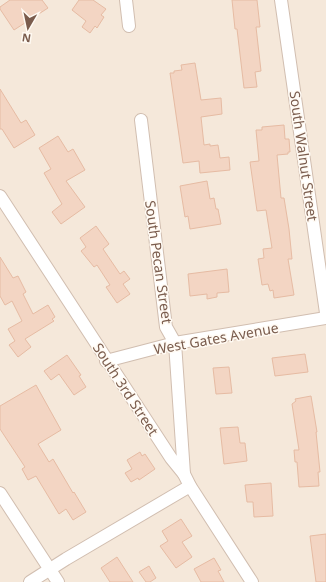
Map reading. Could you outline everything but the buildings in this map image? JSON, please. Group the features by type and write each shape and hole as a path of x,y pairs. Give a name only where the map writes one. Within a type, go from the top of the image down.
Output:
{"street":[{"path":"126,0 130,26"},
{"name":"South Walnut Street","path":"282,0 326,313"},
{"name":"South Pecan Street","path":"141,120 166,327 175,343 184,474"},
{"name":"South 3rd Street","path":"0,196 106,361 171,458 184,474 190,486 252,582"},
{"name":"West Gates Avenue","path":"106,361 175,343 326,318"},
{"path":"30,582 190,486"},
{"path":"0,493 58,582"}],"shaded area":[{"path":"0,0 326,0 326,582 0,582"}]}
